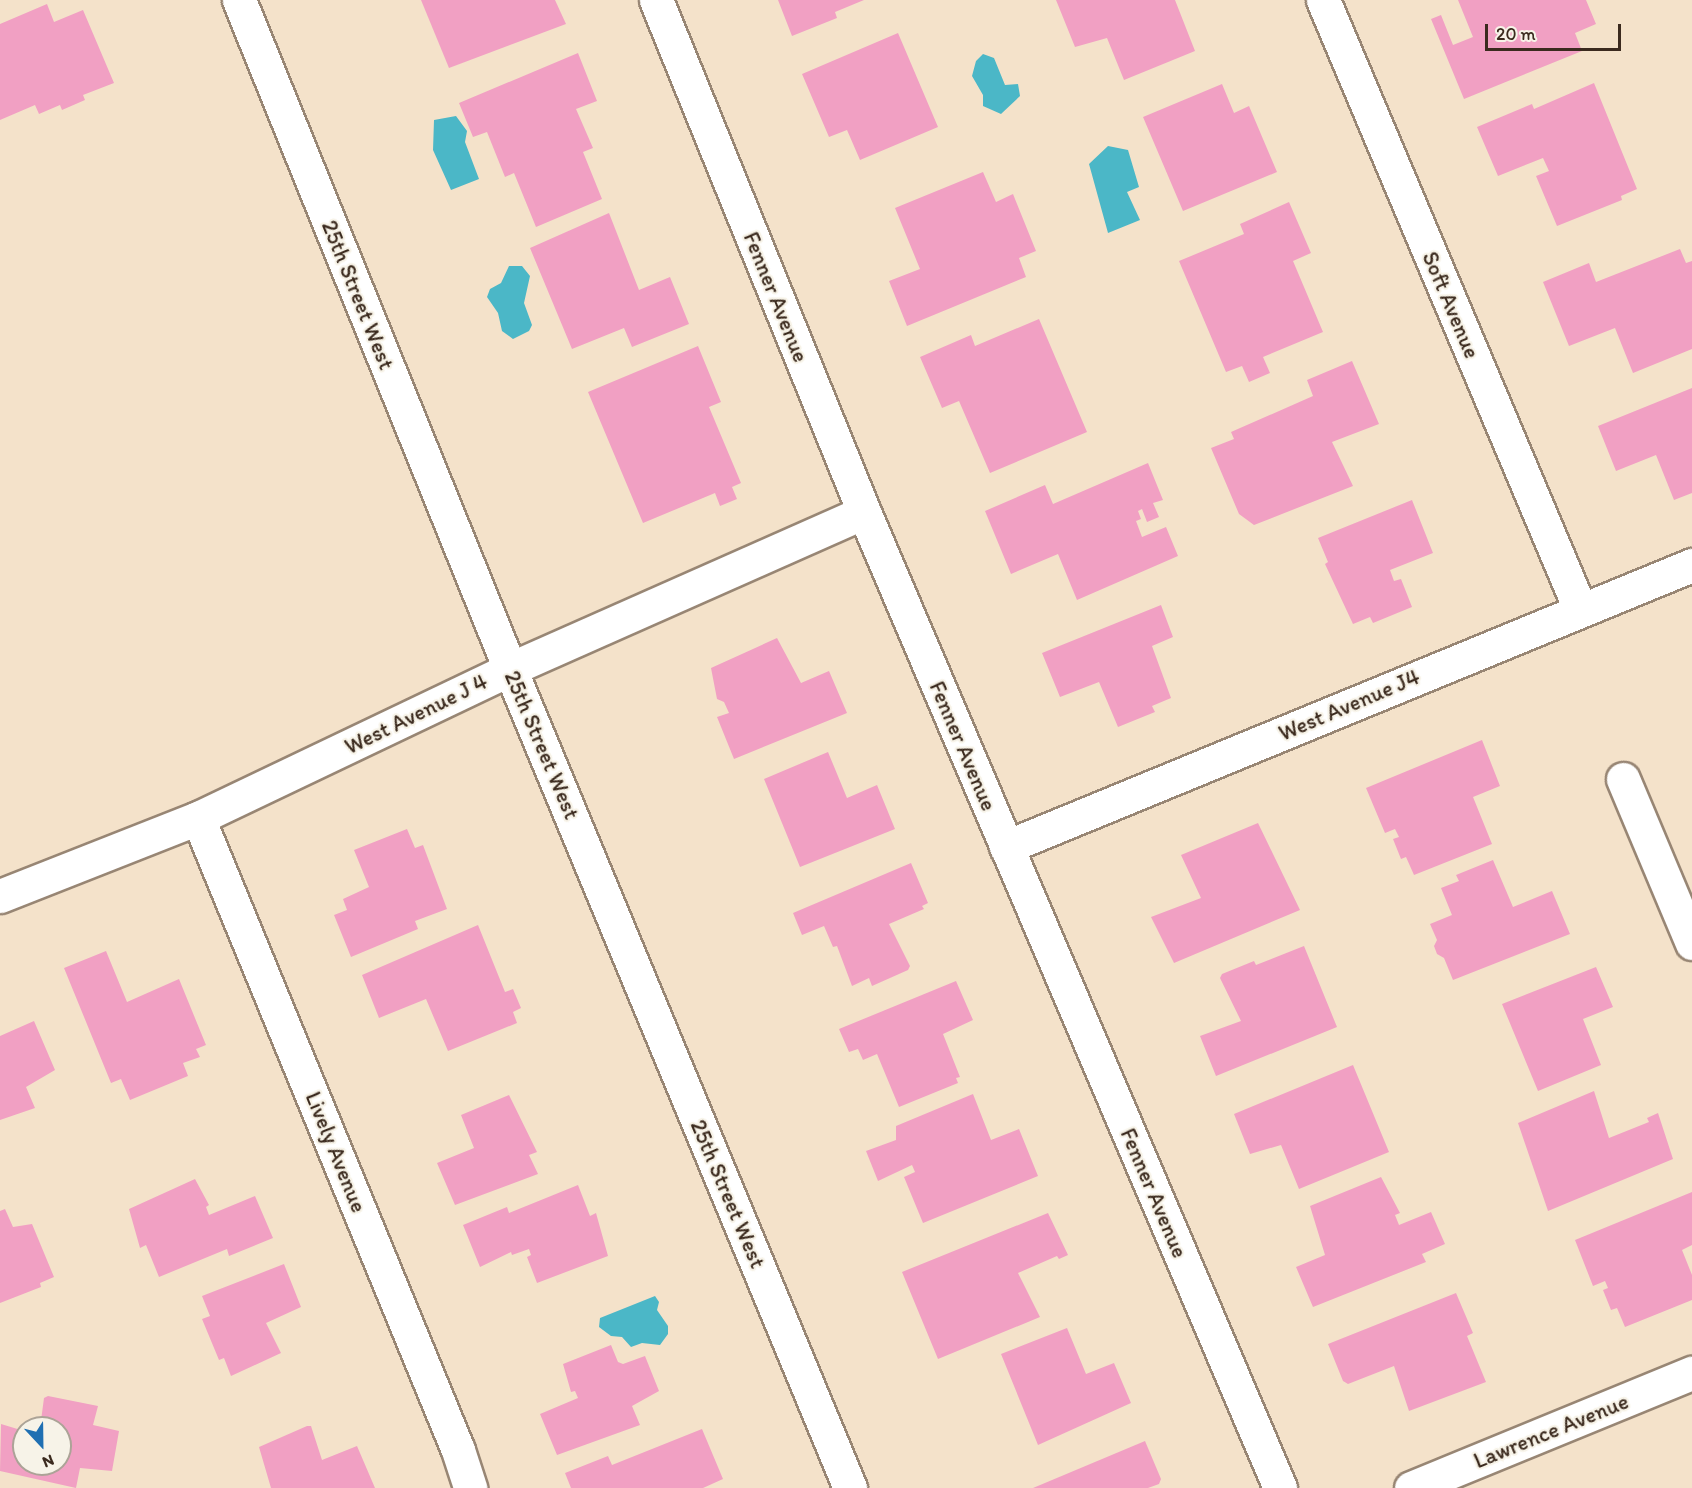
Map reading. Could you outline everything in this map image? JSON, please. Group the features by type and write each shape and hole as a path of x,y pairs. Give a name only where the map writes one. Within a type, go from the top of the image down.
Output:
{"street":[{"name":"25th Street West","path":"239,0 510,669 850,1488"},
{"name":"Fenner Avenue","path":"656,0 864,512 1280,1488"},
{"name":"Soft Avenue","path":"1323,0 1580,609"},
{"name":"West Avenue J 4","path":"0,896 198,818 510,669 864,512"},
{"name":"West Avenue J4","path":"1006,847 1580,609 1692,565"},
{"path":"1623,779 1692,943"},
{"name":"Lively Avenue","path":"198,818 458,1450 470,1488"},
{"name":"Lawrence Avenue","path":"1411,1488 1692,1373"}],"water":[{"path":"983,54 994,58 1005,85 1018,84 1020,96 1001,114 983,106 983,95 972,76 976,61"},
{"path":"456,116 467,131 465,142 479,179 451,190 433,150 434,120"},
{"path":"1108,146 1128,150 1139,187 1127,192 1140,220 1108,233 1089,164"},
{"path":"509,266 522,266 530,276 524,303 532,325 529,331 513,339 502,331 498,313 487,297 490,289 501,283"},
{"path":"655,1296 659,1302 657,1310 668,1326 668,1334 660,1345 642,1343 631,1347 622,1337 611,1336 599,1327 600,1318"}],"building":[{"path":"421,0 555,0 566,24 449,68"},
{"path":"778,0 864,0 835,12 837,18 792,36"},
{"path":"1056,0 1175,0 1195,51 1124,80 1107,38 1075,47"},
{"path":"1458,0 1586,0 1596,24 1575,33 1582,51 1464,99 1431,19 1441,15 1453,45 1473,37"},
{"path":"47,4 54,22 83,10 114,83 83,95 85,100 62,110 60,105 39,114 35,105 0,120 0,24"},
{"path":"898,33 938,127 860,160 847,130 829,137 802,74"},
{"path":"578,53 597,101 576,109 593,148 583,152 602,199 536,227 514,173 505,177 487,132 473,137 459,103"},
{"path":"1594,83 1637,189 1621,196 1622,200 1557,226 1536,176 1549,171 1543,158 1498,176 1477,127 1532,104 1534,109"},
{"path":"1222,84 1234,113 1249,106 1277,172 1183,211 1143,117"},
{"path":"983,172 996,202 1013,194 1036,251 1019,258 1026,277 907,326 889,281 920,269 895,208"},
{"path":"1289,202 1311,253 1293,261 1323,332 1263,357 1270,373 1249,382 1242,366 1226,372 1179,261 1244,234 1240,224"},
{"path":"609,213 639,290 670,277 689,324 632,347 624,328 572,349 530,248"},
{"path":"1680,249 1686,263 1692,261 1692,349 1633,373 1615,328 1569,346 1543,282 1589,263 1596,282"},
{"path":"1039,319 1087,432 990,473 959,401 942,408 920,357 971,335 975,346"},
{"path":"698,346 721,402 709,407 741,483 732,487 737,499 720,506 715,493 643,523 588,392"},
{"path":"1352,361 1379,424 1332,442 1353,486 1254,525 1239,514 1211,448 1234,439 1231,432 1313,396 1307,380"},
{"path":"1692,388 1692,493 1674,500 1656,455 1616,471 1598,426"},
{"path":"1148,463 1163,500 1153,503 1159,517 1147,522 1142,509 1138,511 1141,519 1136,521 1142,537 1166,527 1178,556 1077,600 1058,554 1011,574 985,511 1045,485 1053,504"},
{"path":"1412,500 1433,553 1390,570 1394,581 1401,579 1412,607 1373,623 1370,617 1353,624 1325,564 1328,562 1318,538"},
{"path":"1161,605 1173,637 1152,646 1171,698 1152,706 1155,712 1118,727 1099,682 1060,697 1042,653"},
{"path":"777,638 801,683 829,671 847,713 734,759 717,717 729,713 724,702 717,699 711,668"},
{"path":"1482,740 1500,786 1473,797 1492,844 1414,875 1406,857 1401,859 1393,839 1399,837 1395,829 1385,833 1366,788"},
{"path":"828,752 847,798 877,785 895,829 800,867 764,779"},
{"path":"1258,823 1300,910 1174,963 1151,917 1201,898 1181,855"},
{"path":"407,829 415,848 423,845 447,909 415,921 418,929 351,957 334,915 347,910 343,899 369,887 354,850"},
{"path":"1493,860 1513,907 1552,891 1570,934 1453,980 1444,958 1437,954 1434,946 1437,940 1430,924 1452,915 1441,888 1459,881 1456,875"},
{"path":"911,863 928,903 922,906 924,909 889,924 910,966 908,970 872,986 869,978 852,986 837,946 833,947 824,926 802,935 793,913"},
{"path":"478,925 505,992 513,989 521,1008 513,1012 517,1023 448,1051 426,999 379,1018 362,975"},
{"path":"1304,946 1337,1027 1216,1076 1200,1036 1241,1021 1220,978 1222,974 1254,961 1256,965"},
{"path":"106,951 127,1002 179,979 206,1045 196,1049 200,1057 183,1063 188,1076 130,1100 121,1079 111,1083 64,968"},
{"path":"1596,967 1613,1007 1583,1019 1601,1065 1538,1091 1502,1004"},
{"path":"956,981 973,1020 943,1034 960,1077 956,1078 958,1083 899,1107 877,1054 863,1060 858,1049 849,1052 839,1029"},
{"path":"34,1021 55,1070 26,1087 35,1108 0,1120 0,1036"},
{"path":"1353,1065 1389,1152 1299,1189 1281,1145 1250,1154 1234,1114"},
{"path":"1594,1091 1609,1138 1649,1122 1647,1118 1658,1113 1673,1159 1548,1211 1518,1123"},
{"path":"973,1094 991,1140 1019,1129 1038,1176 923,1223 904,1177 915,1172 912,1165 878,1181 866,1151 896,1140 896,1126"},
{"path":"509,1095 537,1152 529,1155 538,1174 455,1205 437,1163 474,1148 461,1115"},
{"path":"1381,1177 1400,1213 1395,1215 1399,1225 1431,1212 1445,1244 1422,1254 1426,1262 1313,1307 1296,1267 1325,1255 1310,1206"},
{"path":"195,1179 209,1205 206,1207 209,1215 255,1196 273,1238 229,1256 227,1249 159,1277 146,1245 140,1248 129,1209"},
{"path":"578,1185 590,1216 596,1213 608,1256 537,1283 527,1257 531,1255 529,1249 512,1255 511,1252 480,1267 463,1225 507,1207 509,1213"},
{"path":"1692,1192 1692,1245 1682,1250 1692,1275 1692,1300 1625,1327 1617,1308 1611,1310 1603,1290 1608,1288 1605,1281 1593,1286 1575,1240"},
{"path":"5,1209 13,1227 32,1224 54,1277 40,1283 41,1287 0,1303 0,1211"},
{"path":"1048,1213 1068,1255 1059,1259 1057,1256 1018,1273 1040,1317 938,1359 902,1272"},
{"path":"284,1264 301,1307 266,1323 281,1353 231,1376 224,1358 219,1360 202,1319 210,1316 202,1296"},
{"path":"1456,1293 1473,1333 1467,1336 1486,1382 1409,1411 1394,1366 1348,1384 1343,1381 1328,1344"},
{"path":"1067,1328 1086,1374 1114,1363 1131,1403 1038,1445 1001,1354"},
{"path":"611,1345 618,1362 623,1364 645,1356 659,1391 632,1406 640,1425 557,1455 540,1414 578,1398 575,1391 571,1392 563,1364"},
{"path":"48,1396 98,1406 93,1425 119,1431 112,1471 80,1468 76,1488 22,1476 72,1476 72,1416 42,1416 44,1398"},
{"path":"1,1424 12,1427 12,1474 0,1471"},
{"path":"311,1426 322,1460 357,1446 375,1488 271,1488 259,1447"},
{"path":"702,1429 723,1479 703,1488 571,1488 565,1473 608,1456 612,1465"},
{"path":"1145,1441 1161,1479 1159,1484 1148,1488 1033,1488"}]}
